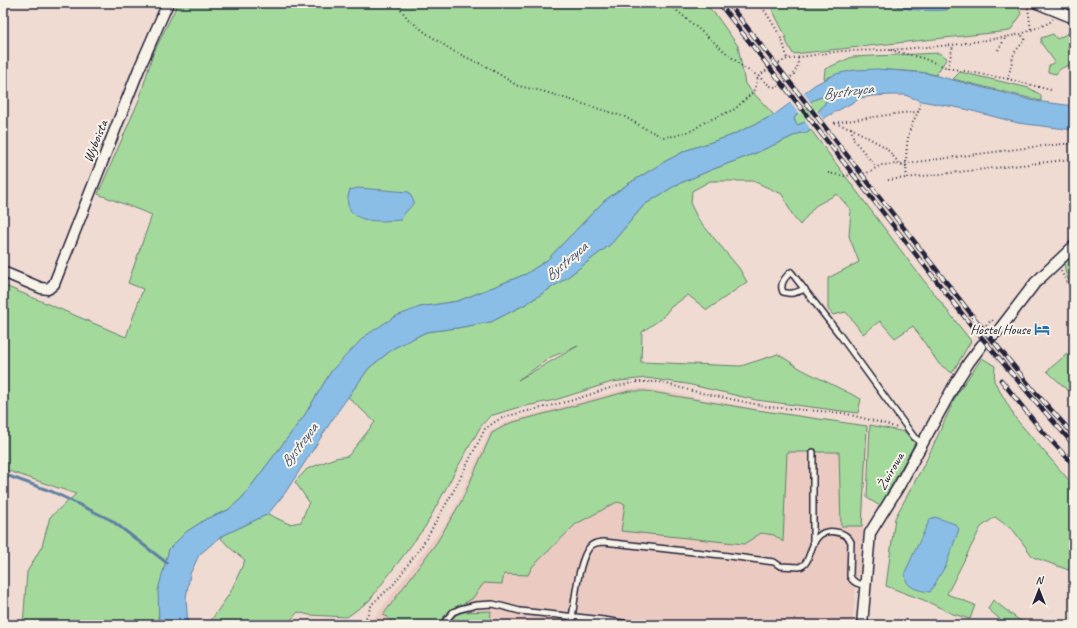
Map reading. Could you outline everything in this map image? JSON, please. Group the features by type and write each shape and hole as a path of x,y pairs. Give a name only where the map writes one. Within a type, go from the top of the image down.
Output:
{"street":[{"name":"Wyboista","path":"3,272 41,288 48,289 54,284 139,69 168,3"},
{"path":"1037,3 1074,18"},
{"path":"993,336 1032,287 1074,246"},
{"name":"Żwirowa","path":"862,625 870,533 899,486 969,362 982,345"}],"lane":[{"path":"805,289 787,294 783,292 781,288 782,282 791,272 805,289 839,334 914,437 922,443"},
{"path":"572,625 583,558 586,551 598,542 613,542 721,554 774,562 780,566 802,566 806,563 813,542 813,452"},
{"path":"813,542 823,534 834,531 839,532 849,538 851,542 850,576 852,581 866,585"},
{"path":"442,625 453,612 476,605 494,604 520,611 634,625"}],"path":[{"path":"396,3 408,20 426,33 453,50 489,68 518,86 542,91 625,117 663,137 675,136 693,130 705,122 735,109 753,92 758,76 787,59 841,51 889,50 1006,37 1021,34 1049,23 1059,12"},
{"path":"668,3 743,67 758,76 770,86 776,87 786,82 794,74 798,65 798,58"},
{"path":"1028,3 1031,30"},
{"path":"762,7 779,33 785,48 787,59"},
{"path":"1008,79 1014,53 1025,40 1021,34"},
{"path":"998,50 1006,37"},
{"path":"948,68 952,44"},
{"path":"889,50 922,58 948,68 1008,79 1051,90"},
{"path":"907,178 906,164 909,136 921,104"},
{"path":"906,167 900,164 885,147 851,128 833,123 901,113 919,112"},
{"path":"851,128 854,140 876,167"},
{"path":"828,173 844,176 867,173 881,165 906,164 1074,143"},
{"path":"888,180 1074,159"},
{"path":"1058,261 1067,283 1074,291"},
{"path":"986,325 992,320"},
{"path":"363,625 372,604 393,585 423,544 453,492 485,429 496,421 507,416 564,403 610,388 636,382 660,382 692,391 770,407 843,413 899,428 906,426"}],"shaded area":[{"path":"628,388 645,388 757,409 868,426 861,576 857,577 852,625 369,625 448,520 459,500 490,431 509,421"}],"green space":[{"path":"178,3 704,3 716,15 738,46 745,84 774,115 730,136 687,150 664,162 604,201 547,260 526,274 458,301 420,307 332,370 304,416 242,498 228,510 206,519 186,532 169,549 158,618 159,625 23,625 27,572 42,546 50,517 76,494 3,469 3,285 126,337 143,289 128,283 152,215 98,194 139,100 153,54"},
{"path":"769,3 824,3 839,5 840,3 1015,3 1019,7 1021,15 1010,31 793,54"},
{"path":"1074,30 1074,65 1064,67 1056,74 1048,72 1049,65 1055,62 1041,43 1041,38 1053,34 1057,39"},
{"path":"939,53 947,58 936,75 895,70 864,70 834,75 824,79 825,69 852,57"},
{"path":"960,72 1029,88 1041,95 1041,101 953,79"},
{"path":"823,97 826,101 818,112 810,119 797,125 794,119 799,112 810,102"},
{"path":"811,130 911,264 971,341 952,373 939,364 913,326 895,338 880,321 863,334 846,312 833,315 828,309 828,278 859,262 849,236 851,210 837,194 815,206 800,225 794,218 782,194 753,181 710,181 692,191 691,205 698,219 739,268 747,282 707,310 688,295 671,307 662,318 642,332 641,362 741,366 778,354 801,369 861,399 858,413 756,400 687,384 646,378 612,382 555,400 516,408 490,416 481,426 425,527 369,601 347,617 309,615 298,612 289,622 290,625 210,625 212,619 230,593 245,560 229,547 220,537 268,514 289,524 301,522 309,502 295,482 307,469 335,458 348,456 375,422 348,397 369,368 394,348 426,332 491,322 526,304 565,279 611,244 644,205 676,185 756,153 800,133 807,133","holes":["578,346 518,380 551,357"]},
{"path":"1074,251 1074,288 1065,270 1065,262 1069,255"},
{"path":"1074,348 1074,396 1047,371"},
{"path":"982,358 995,366 994,381 1016,419 1074,486 1074,572 1033,557 1014,531 995,517 981,527 947,594 975,605 970,619 953,614 926,601 886,586 895,518 926,461 957,394"},
{"path":"629,391 646,391 757,410 867,426 862,526 841,526 839,452 787,452 783,542 774,535 761,533 744,544 621,531 625,504 617,502 576,524 532,567 528,575 504,574 502,584 484,583 472,599 453,609 438,625 393,625 388,617 383,615 437,542 461,502 492,433 510,423"},
{"path":"870,425 905,432 915,443 880,506 867,498"},
{"path":"993,600 1019,620 1033,625 1007,625 988,609"},
{"path":"491,611 490,625 447,625 457,614 464,612"}],"water":[{"path":"892,3 948,3 947,10 918,10 903,8"},
{"name":"Bystrzyca","path":"877,69 926,73 1035,101 1074,106 1074,130 1018,123 965,109 921,101 905,95 872,96 861,98 824,118 807,133 800,133 756,153 676,185 644,205 611,244 565,279 526,304 491,322 426,332 394,348 369,368 338,411 285,493 268,514 220,537 199,555 190,574 186,598 188,625 159,625 158,590 169,549 186,532 206,519 228,510 242,498 304,416 332,370 365,336 394,317 420,307 458,301 526,274 547,260 604,201 628,184 687,150 730,136 774,115 816,84 836,74 855,70","holes":["823,97 826,101 814,116 797,125 794,119 806,105"]},
{"path":"358,188 409,192 414,202 403,215 401,220 378,221 363,219 356,216 348,205 350,190"},
{"path":"935,517 955,524 959,529 946,565 930,592 916,589 909,585 905,577 905,572 930,519"}],"pier":[{"path":"802,91 812,104 799,114 789,101"},
{"path":"816,109 824,120 812,131 804,120"}],"waterway":[{"path":"3,474 53,492 111,520 167,563"}],"tunnel":[{"path":"982,345 993,335"}],"railway":[{"path":"719,3 971,325 1074,445"},
{"path":"728,3 975,319 1035,392 1074,435"},
{"path":"1001,380 1041,430 1074,465"}],"place":[{"name":"Hostel House","path":"1042,329"}]}
